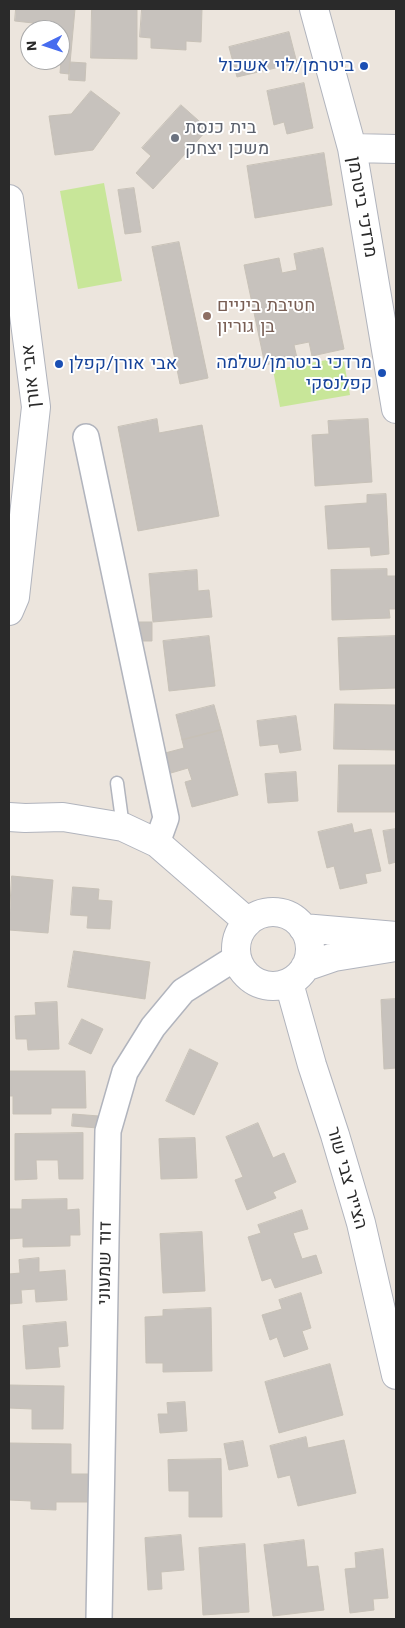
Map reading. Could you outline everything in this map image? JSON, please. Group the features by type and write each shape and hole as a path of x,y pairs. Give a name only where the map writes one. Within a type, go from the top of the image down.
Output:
{"street":[{"name":"מרדכי ביטרמן","path":"314,9 352,148 396,408"},
{"path":"352,148 396,149"},
{"name":"אבי אורן","path":"9,199 36,407 15,596 9,611"},
{"path":"86,437 166,818 157,843"},
{"path":"13,816 63,817 123,828 157,843 248,922"},
{"path":"297,975 309,957 308,937 303,928 294,919 283,914 270,912 258,915 248,922 240,932 236,944 236,957 240,968 256,983 273,986 297,975 334,957 396,947"},
{"path":"303,928 396,936"},
{"name":"דוד שמעוני","path":"99,1619 108,1131 125,1072 153,1026 182,991 236,957"},
{"name":"הצייר צבי שור","path":"297,975 312,1065 360,1223 396,1375"}],"lane":[{"path":"117,783 123,828"}],"green space":[{"path":"104,183 122,281 78,289 60,191"},
{"path":"343,357 350,395 280,407 273,370"}],"building":[{"path":"16,9 75,9 70,63 70,20 15,21"},
{"path":"92,9 137,9 137,59 91,58"},
{"path":"142,9 202,9 201,42 186,41 186,50 151,48 151,38 140,37"},
{"path":"289,32 297,63 237,77 229,47"},
{"path":"70,62 86,63 85,81 69,80"},
{"path":"60,70 69,70 69,74 60,73"},
{"path":"304,83 313,128 287,134 284,122 274,125 267,91"},
{"path":"91,91 120,113 93,150 55,155 49,116 71,114"},
{"name":"בית כנסת משכן יצחק","path":"181,105 208,129 153,189 136,173 151,156 142,148"},
{"path":"324,153 332,205 255,218 247,166"},
{"path":"134,188 141,232 125,234 118,190"},
{"path":"179,242 208,378 180,384 152,247"},
{"path":"323,248 344,349 312,356 309,342 294,345 297,358 265,365 244,265 279,258 282,273 297,270 294,254"},
{"path":"157,419 159,433 202,425 219,516 138,531 118,427"},
{"path":"368,419 372,482 315,486 312,435 329,434 328,421"},
{"path":"386,494 389,554 371,556 370,547 328,549 325,506 367,503 367,495"},
{"path":"387,569 387,576 396,576 396,609 389,609 390,618 332,620 331,570"},
{"path":"197,570 198,591 209,590 212,617 153,622 149,574"},
{"path":"137,622 152,622 152,641 137,641"},
{"path":"209,636 215,686 169,691 163,641"},
{"path":"396,636 396,688 340,690 338,638"},
{"path":"335,704 396,705 396,750 334,749"},
{"path":"214,705 221,730 182,740 176,715"},
{"path":"296,716 301,750 280,753 278,744 260,746 257,721"},
{"path":"221,730 238,795 192,807 185,782 192,780 188,768 171,773 165,753 184,748 182,740"},
{"path":"339,765 396,765 396,812 338,812"},
{"path":"296,772 298,801 268,803 265,774"},
{"path":"352,824 354,833 371,829 381,871 365,874 367,883 340,889 334,866 327,868 318,832"},
{"path":"396,829 396,862 389,864 383,831"},
{"path":"12,876 53,880 48,933 9,930"},
{"path":"73,887 99,889 98,900 112,901 110,929 87,928 88,916 71,915"},
{"path":"74,951 150,962 145,999 68,987"},
{"path":"396,999 396,1068 384,1069 381,1000"},
{"path":"57,1002 59,1049 28,1050 27,1039 16,1039 15,1016 36,1015 35,1003"},
{"path":"82,1019 103,1029 91,1054 69,1044"},
{"path":"190,1049 218,1063 194,1115 166,1101"},
{"path":"9,1071 85,1071 86,1108 51,1108 51,1114 13,1114 13,1096 9,1096"},
{"path":"73,1114 99,1116 98,1128 72,1126"},
{"path":"258,1123 273,1158 284,1153 296,1182 273,1192 276,1198 247,1210 235,1180 243,1177 226,1137"},
{"path":"83,1133 83,1179 59,1179 58,1160 36,1160 37,1179 15,1180 15,1134"},
{"path":"195,1138 197,1178 161,1179 159,1139"},
{"path":"67,1199 67,1210 79,1209 80,1235 70,1235 70,1246 23,1247 23,1238 9,1239 9,1209 22,1209 22,1200"},
{"path":"302,1210 308,1229 293,1233 302,1259 316,1255 322,1273 275,1288 271,1278 262,1281 248,1237 261,1233 258,1225"},
{"path":"202,1232 205,1291 163,1293 160,1234"},
{"path":"39,1258 39,1272 65,1270 67,1300 36,1302 35,1289 21,1290 22,1303 9,1304 9,1274 20,1273 19,1260"},
{"path":"301,1293 311,1328 302,1331 308,1349 284,1357 277,1337 270,1340 262,1315 282,1309 279,1300"},
{"path":"211,1308 212,1371 163,1372 163,1363 146,1363 145,1317 163,1316 163,1310"},
{"path":"66,1322 68,1346 58,1347 60,1367 26,1369 23,1326"},
{"path":"330,1364 343,1415 279,1433 265,1382"},
{"path":"9,1385 64,1386 63,1429 32,1429 32,1409 9,1408"},
{"path":"185,1402 187,1431 160,1433 158,1414 168,1414 167,1403"},
{"path":"306,1437 308,1448 344,1440 356,1493 298,1506 290,1475 278,1478 270,1446"},
{"path":"243,1441 248,1466 229,1470 224,1444"},
{"path":"9,1443 71,1444 71,1474 92,1474 91,1502 56,1502 56,1510 31,1509 31,1501 9,1500"},
{"path":"221,1459 222,1517 189,1517 189,1491 169,1491 168,1460"},
{"path":"181,1535 184,1570 161,1572 162,1589 148,1590 145,1538"},
{"path":"304,1540 307,1567 318,1566 324,1610 273,1616 264,1545"},
{"path":"245,1544 249,1612 203,1615 199,1548"},
{"path":"383,1549 388,1598 373,1599 374,1610 350,1613 345,1569 356,1568 355,1553"}],"place":[{"name":"ביטרמן/לוי אשכול","path":"364,66"},
{"name":"בית כנסת משכן יצחק","path":"175,138"},
{"name":"חטיבת ביניים בן גוריון","path":"207,316"},
{"name":"אבי אורן/קפלן","path":"59,364"},
{"name":"מרדכי ביטרמן/שלמה קפלנסקי","path":"382,373"}]}
